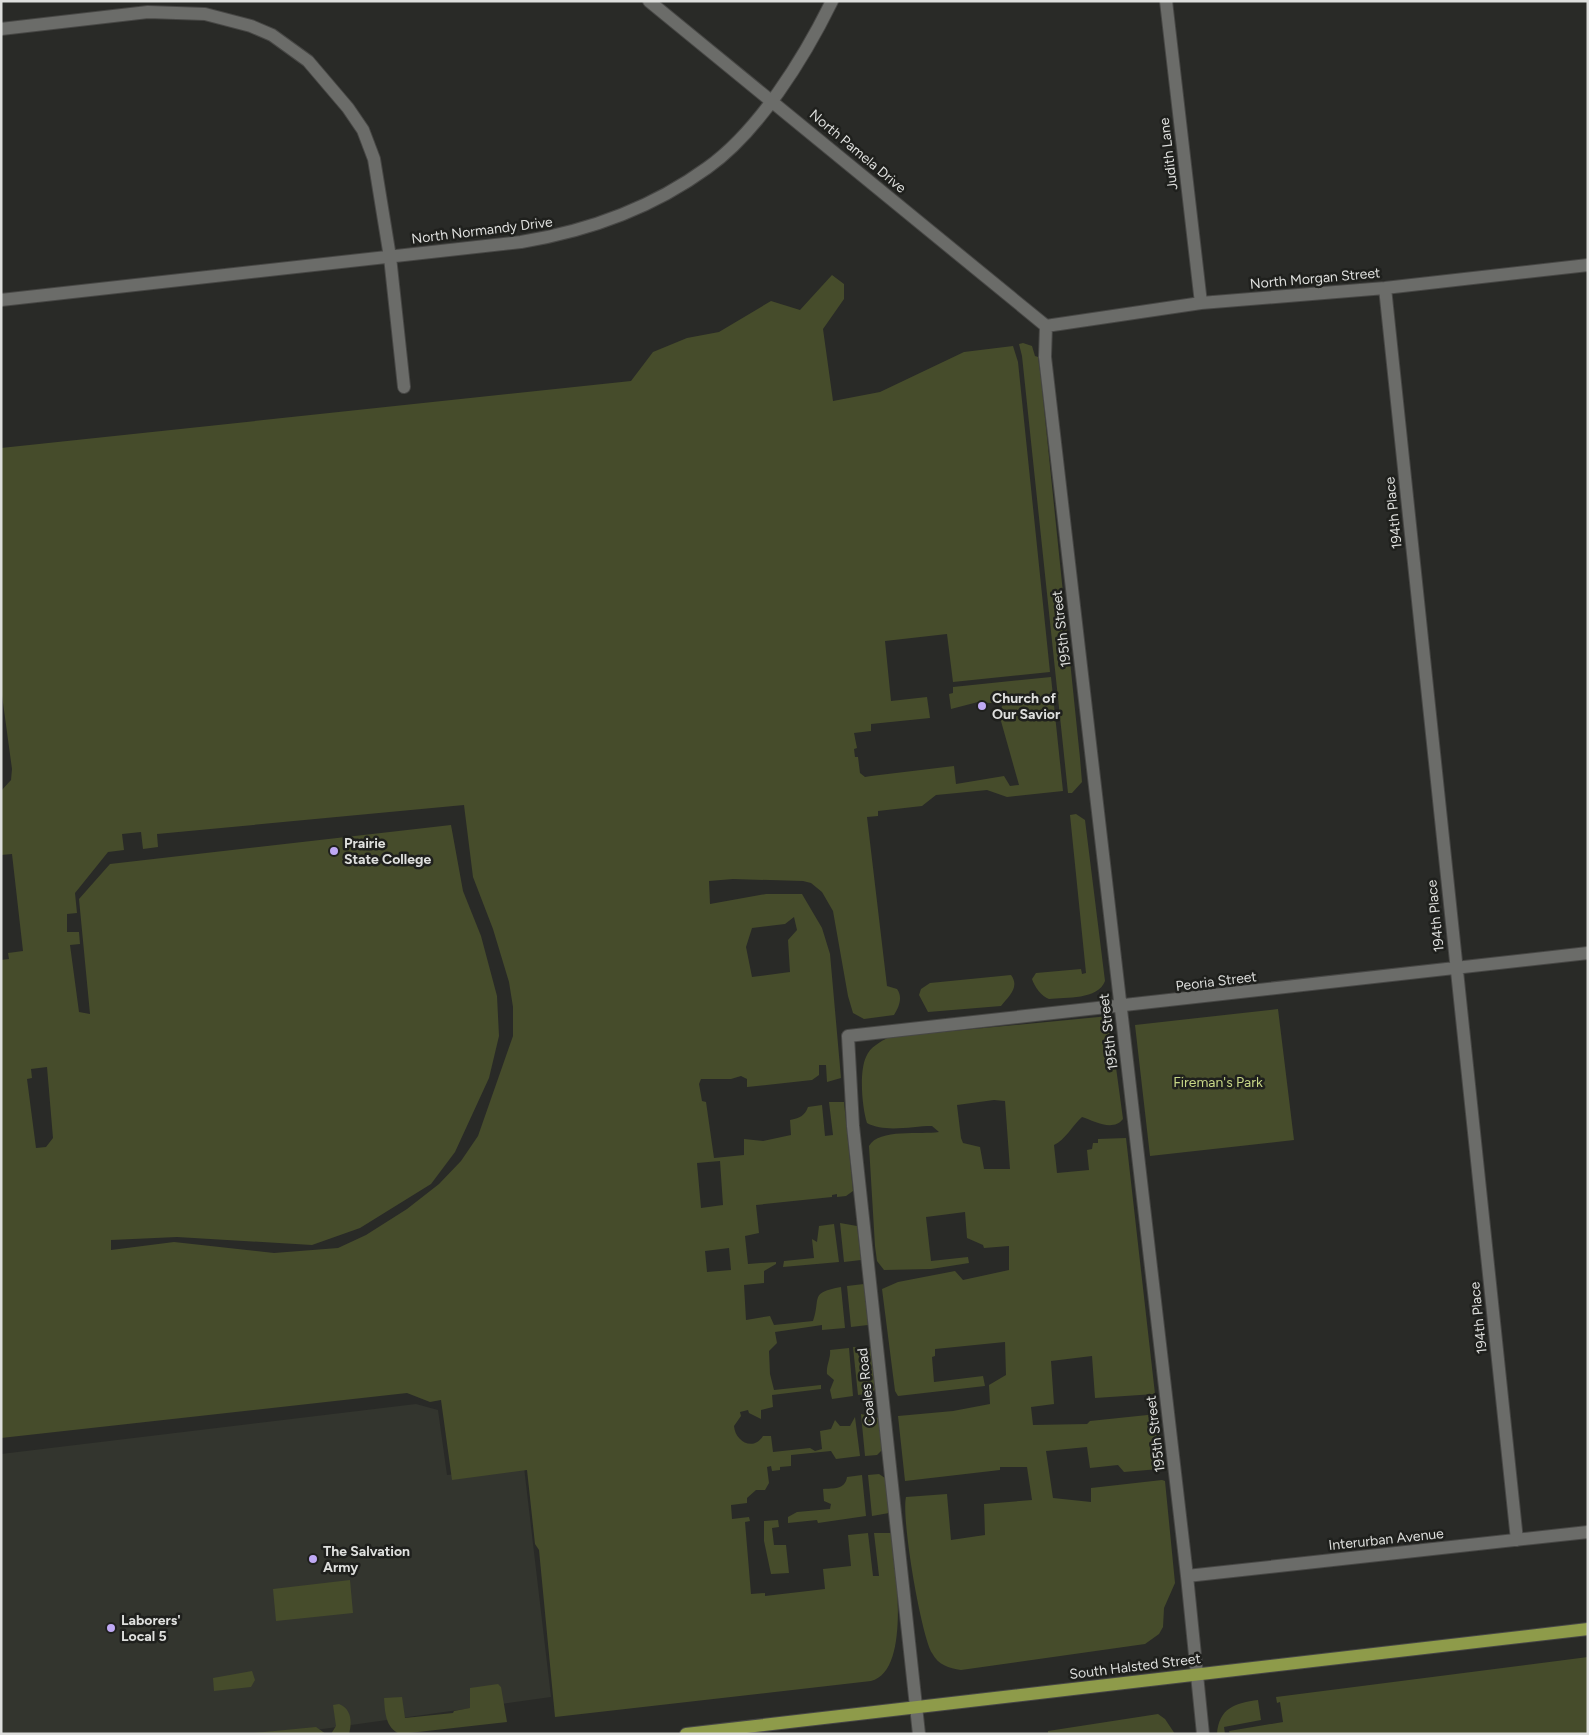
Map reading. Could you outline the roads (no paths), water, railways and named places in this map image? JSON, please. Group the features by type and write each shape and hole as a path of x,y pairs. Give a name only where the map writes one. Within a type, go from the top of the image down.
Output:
{"main road":[{"name":"South Halsted Street","path":"686,1734 1588,1629"}],"street":[{"name":"North Pamela Drive","path":"649,1 1046,326"},
{"name":"North Normandy Drive","path":"1,300 530,241 556,236 613,219 662,196 708,168 741,138 772,100 812,42 832,1"},
{"name":"Judith Lane","path":"1166,1 1201,303"},
{"path":"1,29 148,12 206,14 272,35 308,61 348,108 362,130 374,159 390,257 404,388"},
{"name":"North Morgan Street","path":"1046,326 1201,303 1385,288 1588,265"},
{"name":"194th Place","path":"1385,288 1517,1540"},
{"name":"195th Street","path":"1046,326 1045,357 1187,1576 1203,1734"},
{"name":"Peoria Street","path":"848,1036 1588,954"},
{"name":"Coales Road","path":"848,1036 853,1126 919,1734"},
{"name":"Interurban Avenue","path":"1187,1576 1588,1532"}],"place":[{"name":"Church of Our Savior","path":"982,706"},
{"name":"Prairie State College","path":"334,851"},
{"name":"The Salvation Army","path":"313,1559"},
{"name":"Laborers' Local 5","path":"111,1628"}],"park label":[{"name":"Fireman's Park","path":"1218,1082"}]}
